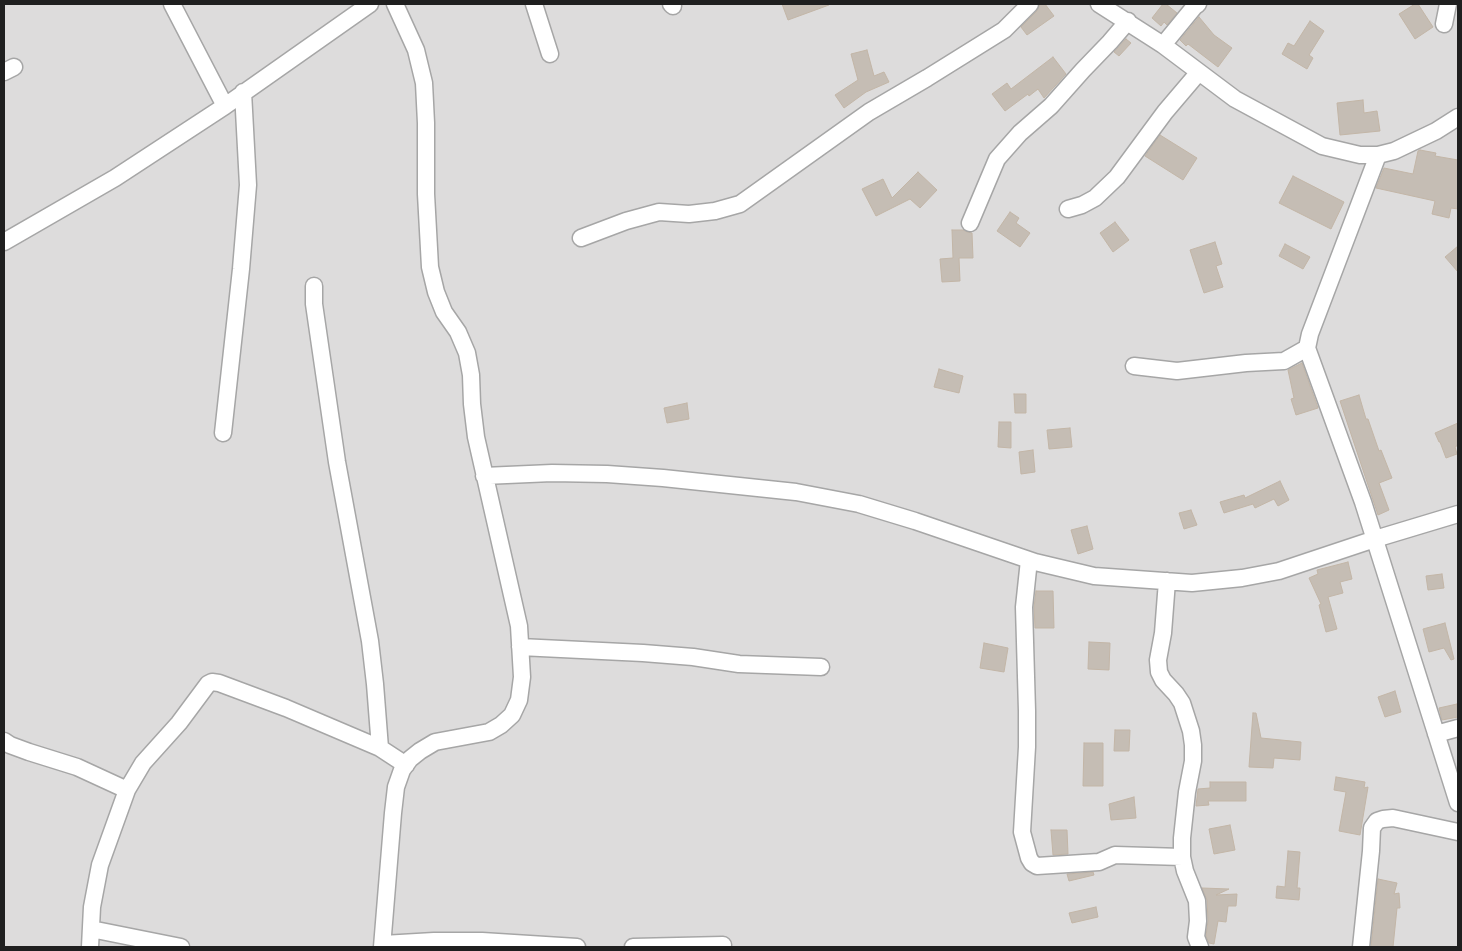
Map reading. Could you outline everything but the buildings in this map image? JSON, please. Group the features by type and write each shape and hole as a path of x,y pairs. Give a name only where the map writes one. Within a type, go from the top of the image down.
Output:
{"street":[{"path":"172,4 225,106"},
{"path":"4,242 115,178 225,106 370,4"},
{"path":"395,4 416,50 424,83 426,194 430,267 436,292 444,312 458,332 467,353 473,412 484,476 519,626 522,677 519,700 512,715 501,725 489,732 435,742 410,759 402,770 396,787 383,945 434,941 577,947"},
{"path":"534,4 550,54"},
{"path":"581,238 626,221 659,212 689,214 715,211 740,204 869,112 1004,30 1030,4"},
{"path":"1099,4 1163,45 1235,99 1322,146 1360,155 1378,155 1394,151 1436,131 1458,117"},
{"path":"1163,45 1198,4"},
{"path":"1444,24 1448,4"},
{"path":"970,223 997,159 1020,133 1051,106 1128,21"},
{"path":"1068,209 1094,198 1117,177 1165,112 1199,72"},
{"path":"223,433 241,270 248,185 243,92"},
{"path":"1378,155 1310,334 1307,348 1363,502 1458,803"},
{"path":"314,286 314,304 337,462 370,641 380,748"},
{"path":"1134,366 1177,371 1246,363 1284,361 1307,348"},
{"path":"484,476 552,473 607,474 796,492 859,504 1029,560 1094,576 1192,583 1242,578 1279,571 1458,514"},
{"path":"1029,560 1024,607 1027,747 1022,826 1023,838 1029,858 1037,866 1099,862 1115,856 1182,856"},
{"path":"1167,581 1163,634 1158,660 1159,672 1163,680 1176,694 1182,704 1191,730 1193,745 1193,761 1187,792 1182,838 1182,856 1185,871 1197,901 1196,946"},
{"path":"520,647 643,653 693,657 739,664 821,667"},
{"path":"90,947 92,907 100,865 127,790 143,763 179,723 208,684 212,682 286,708 380,748 406,765"},
{"path":"1436,734 1458,728"},
{"path":"4,741 10,745 76,768 127,790"},
{"path":"1362,947 1372,828 1377,821 1393,818 1458,832"},
{"path":"91,929 180,947"},
{"path":"633,947 723,945"}],"shaded area":[{"path":"4,4 1458,4 1458,947 4,947"}]}
